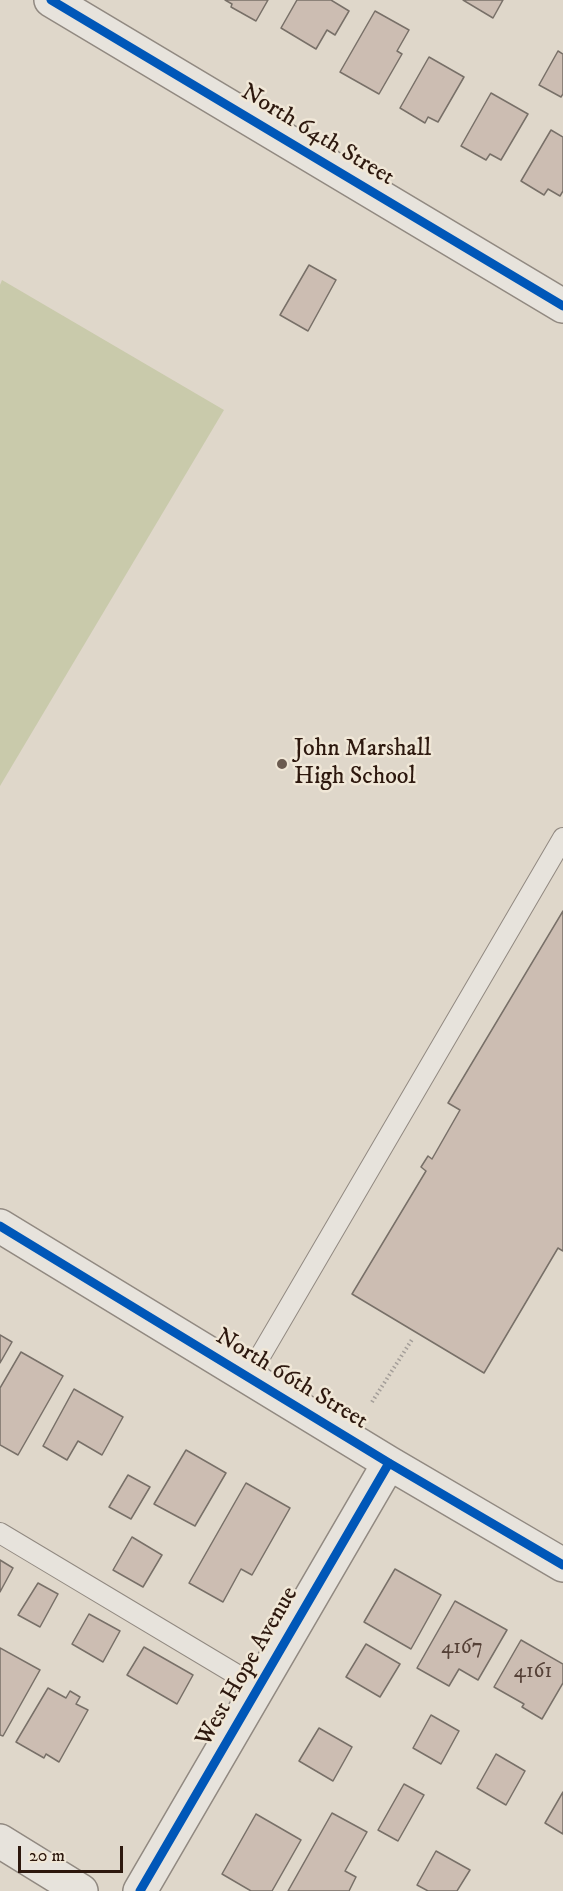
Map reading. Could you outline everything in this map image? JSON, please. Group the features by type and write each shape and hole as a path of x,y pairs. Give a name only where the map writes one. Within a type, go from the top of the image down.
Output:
{"street":[{"name":"North 64th Street","path":"51,0 563,306"},
{"name":"North 66th Street","path":"0,1226 563,1565"},
{"name":"West Hope Avenue","path":"140,1891 389,1462"},
{"path":"0,1841 81,1891"}],"lane":[{"path":"248,1377 563,838"},
{"path":"0,1533 258,1688"}],"path":[{"path":"372,1402 413,1338"}],"green space":[{"path":"2,280 224,410 0,786 0,285"}],"building":[{"path":"225,0 268,0 256,21 231,7 232,4"},
{"path":"297,0 331,0 349,11 335,35 327,30 316,49 281,28"},
{"path":"463,0 503,0 493,18"},
{"path":"375,11 409,30 397,51 402,54 379,94 340,72"},
{"path":"558,51 563,54 563,94 561,97 539,85"},
{"path":"429,57 464,77 438,122 428,117 425,123 400,108"},
{"path":"491,93 528,114 501,160 490,154 486,160 461,146"},
{"path":"551,130 563,137 563,191 560,196 548,189 544,195 521,181"},
{"path":"309,265 336,280 308,331 280,315"},
{"path":"563,911 563,1251 558,1248 484,1373 352,1294 426,1171 421,1167 428,1156 432,1159 460,1110 448,1103"},
{"path":"0,1335 12,1342 0,1363"},
{"path":"21,1352 63,1376 18,1455 0,1445 0,1388"},
{"path":"74,1389 123,1417 102,1455 78,1441 67,1460 43,1446"},
{"path":"186,1450 226,1473 195,1526 154,1504"},
{"path":"128,1475 150,1487 131,1519 109,1507"},
{"path":"246,1483 290,1508 252,1575 241,1569 223,1602 189,1583"},
{"path":"132,1537 162,1555 143,1587 113,1570"},
{"path":"0,1560 13,1568 0,1592"},
{"path":"395,1569 441,1595 411,1649 364,1622"},
{"path":"38,1583 58,1594 40,1627 18,1615"},
{"path":"455,1601 507,1630 478,1680 459,1669 449,1686 417,1668"},
{"path":"89,1614 120,1631 103,1662 72,1644"},
{"path":"521,1640 563,1664 563,1683 542,1719 522,1707 524,1704 494,1687"},
{"path":"366,1644 400,1664 380,1697 346,1677"},
{"path":"144,1647 193,1675 177,1704 127,1675"},
{"path":"0,1648 40,1670 3,1736 0,1735"},
{"path":"48,1688 66,1698 70,1691 80,1697 76,1704 88,1710 59,1762 46,1754 44,1758 16,1742"},
{"path":"431,1715 459,1731 441,1764 413,1748"},
{"path":"319,1728 352,1747 333,1781 299,1761"},
{"path":"496,1754 525,1771 506,1805 477,1788"},
{"path":"404,1784 424,1795 398,1841 378,1830"},
{"path":"563,1792 563,1834 545,1823"},
{"path":"332,1813 367,1832 345,1871 356,1877 349,1891 288,1891"},
{"path":"256,1814 301,1840 272,1891 251,1891 222,1874"},
{"path":"436,1851 470,1870 457,1891 428,1891 417,1885"}],"cycle path":[{"path":"51,0 563,306"},
{"path":"0,1226 389,1463 563,1565"},
{"path":"140,1891 389,1463"}],"place":[{"name":"John Marshall High School","path":"282,764"}]}
